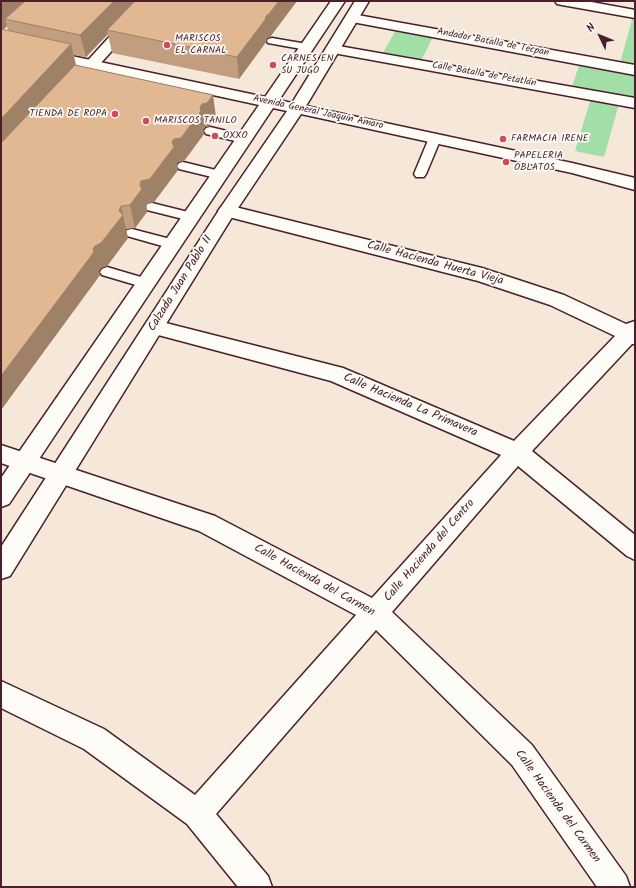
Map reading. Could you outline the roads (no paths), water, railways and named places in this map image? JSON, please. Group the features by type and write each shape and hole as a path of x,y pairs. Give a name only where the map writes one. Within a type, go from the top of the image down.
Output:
{"street":[{"path":"65,93 150,1"},
{"path":"1,497 338,1"},
{"name":"Calzada Juan Pablo II","path":"1,568 227,211 297,108 362,1"},
{"path":"562,1 635,14"},
{"name":"Andador Batalla de Tecpan","path":"352,18 635,70"},
{"path":"1,42 12,32"},
{"name":"Avenida General Joaquín Amaro","path":"1,45 572,168 635,184"},
{"name":"Calle Batalla de Petatlán","path":"333,49 635,102"},
{"name":"Calle Hacienda Huerta Vieja","path":"227,211 482,275 557,300 633,333"},
{"name":"Calle Hacienda La Primavera","path":"154,327 336,374 517,452 635,549"},
{"name":"Calle Hacienda del Centro","path":"197,814 517,452 633,333"},
{"name":"Calle Hacienda del Carmen","path":"1,454 207,523 376,613 522,755 615,887"},
{"path":"1,694 94,739 197,814 257,887"}],"lane":[{"path":"272,41 307,47"},
{"path":"210,131 244,139"},
{"path":"420,174 435,138"},
{"path":"183,166 220,175"},
{"path":"152,207 192,217"},
{"path":"132,233 173,244"},
{"path":"107,272 146,283"}],"place":[{"name":"MARISCOS EL CARNAL","path":"167,45"},
{"name":"CARNES EN SU JUGO","path":"273,65"},
{"name":"TIENDA DE ROPA","path":"115,114"},
{"name":"MARISCOS TANILO","path":"146,121"},
{"name":"OXXO","path":"215,136"},
{"name":"FARMACIA IRENE","path":"503,139"},
{"name":"PAPELERIA OBLATOS","path":"506,162"}]}
